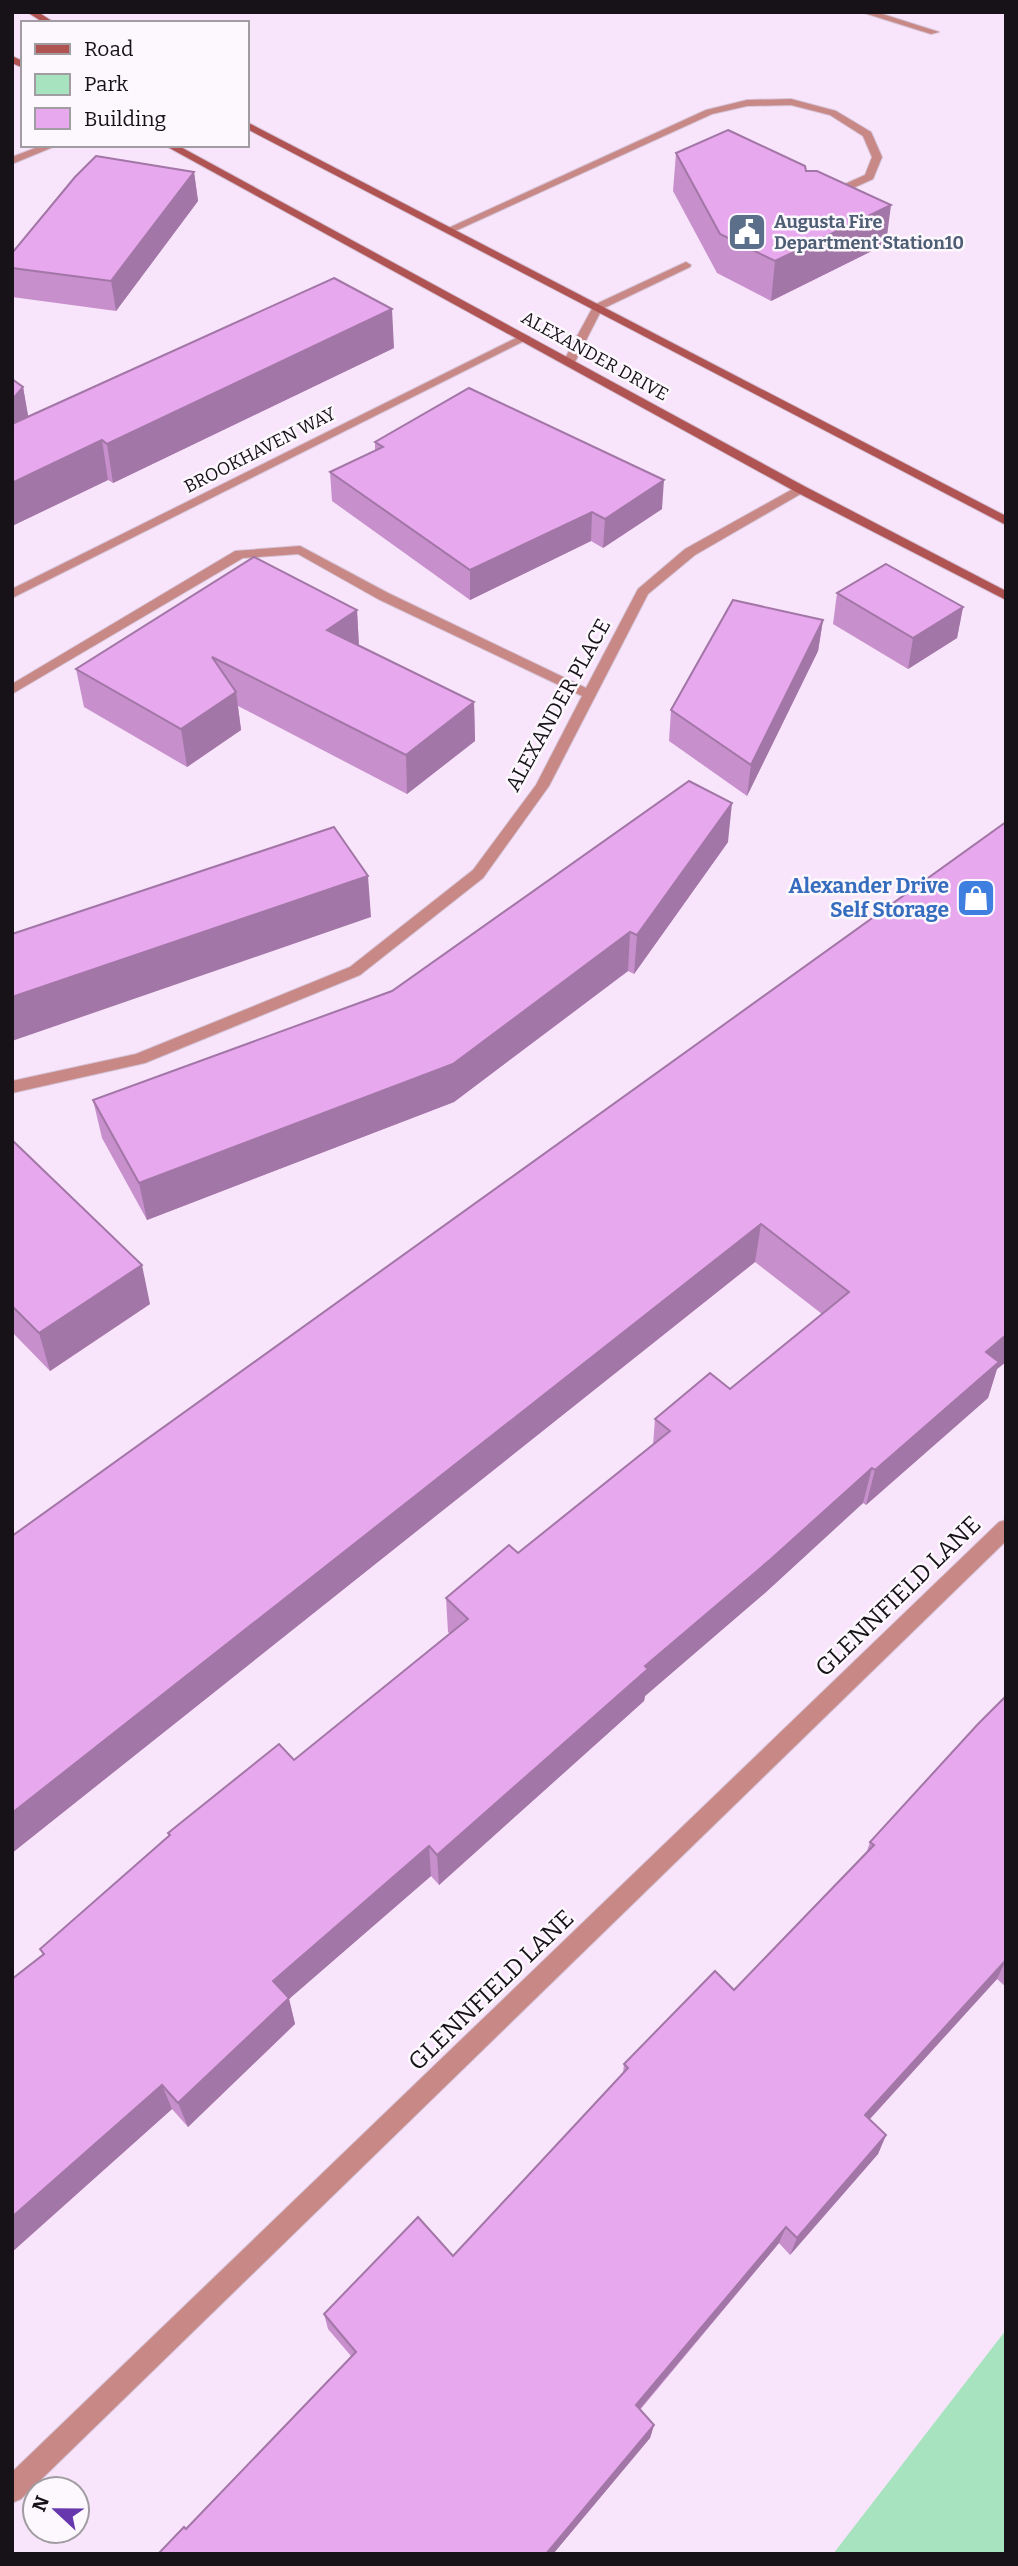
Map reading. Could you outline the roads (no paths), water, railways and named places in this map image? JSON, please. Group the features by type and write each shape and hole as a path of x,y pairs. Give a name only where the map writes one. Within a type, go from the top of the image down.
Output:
{"main road":[{"path":"31,12 47,21"},
{"name":"ALEXANDER DRIVE","path":"248,126 1006,520"},
{"name":"ALEXANDER DRIVE","path":"173,147 800,489 1006,596"}],"street":[{"path":"865,12 934,32"},
{"path":"449,230 709,112 747,103 791,103 833,113 867,134 877,157 869,177 820,200"},
{"path":"12,161 47,147"},
{"path":"569,362 598,307 686,265"},
{"name":"BROOKHAVEN WAY","path":"12,594 524,337"},
{"name":"ALEXANDER PLACE","path":"12,1087 139,1059 355,971 478,874 542,786 643,592 690,552 800,489"},
{"path":"12,690 240,554 300,550 383,596 590,695"},
{"name":"GLENNFIELD LANE","path":"12,2490 1006,1528"}],"place":[{"name":"Augusta Fire Department Station10","path":"747,232"},
{"name":"Alexander Drive Self Storage","path":"976,898"}]}
